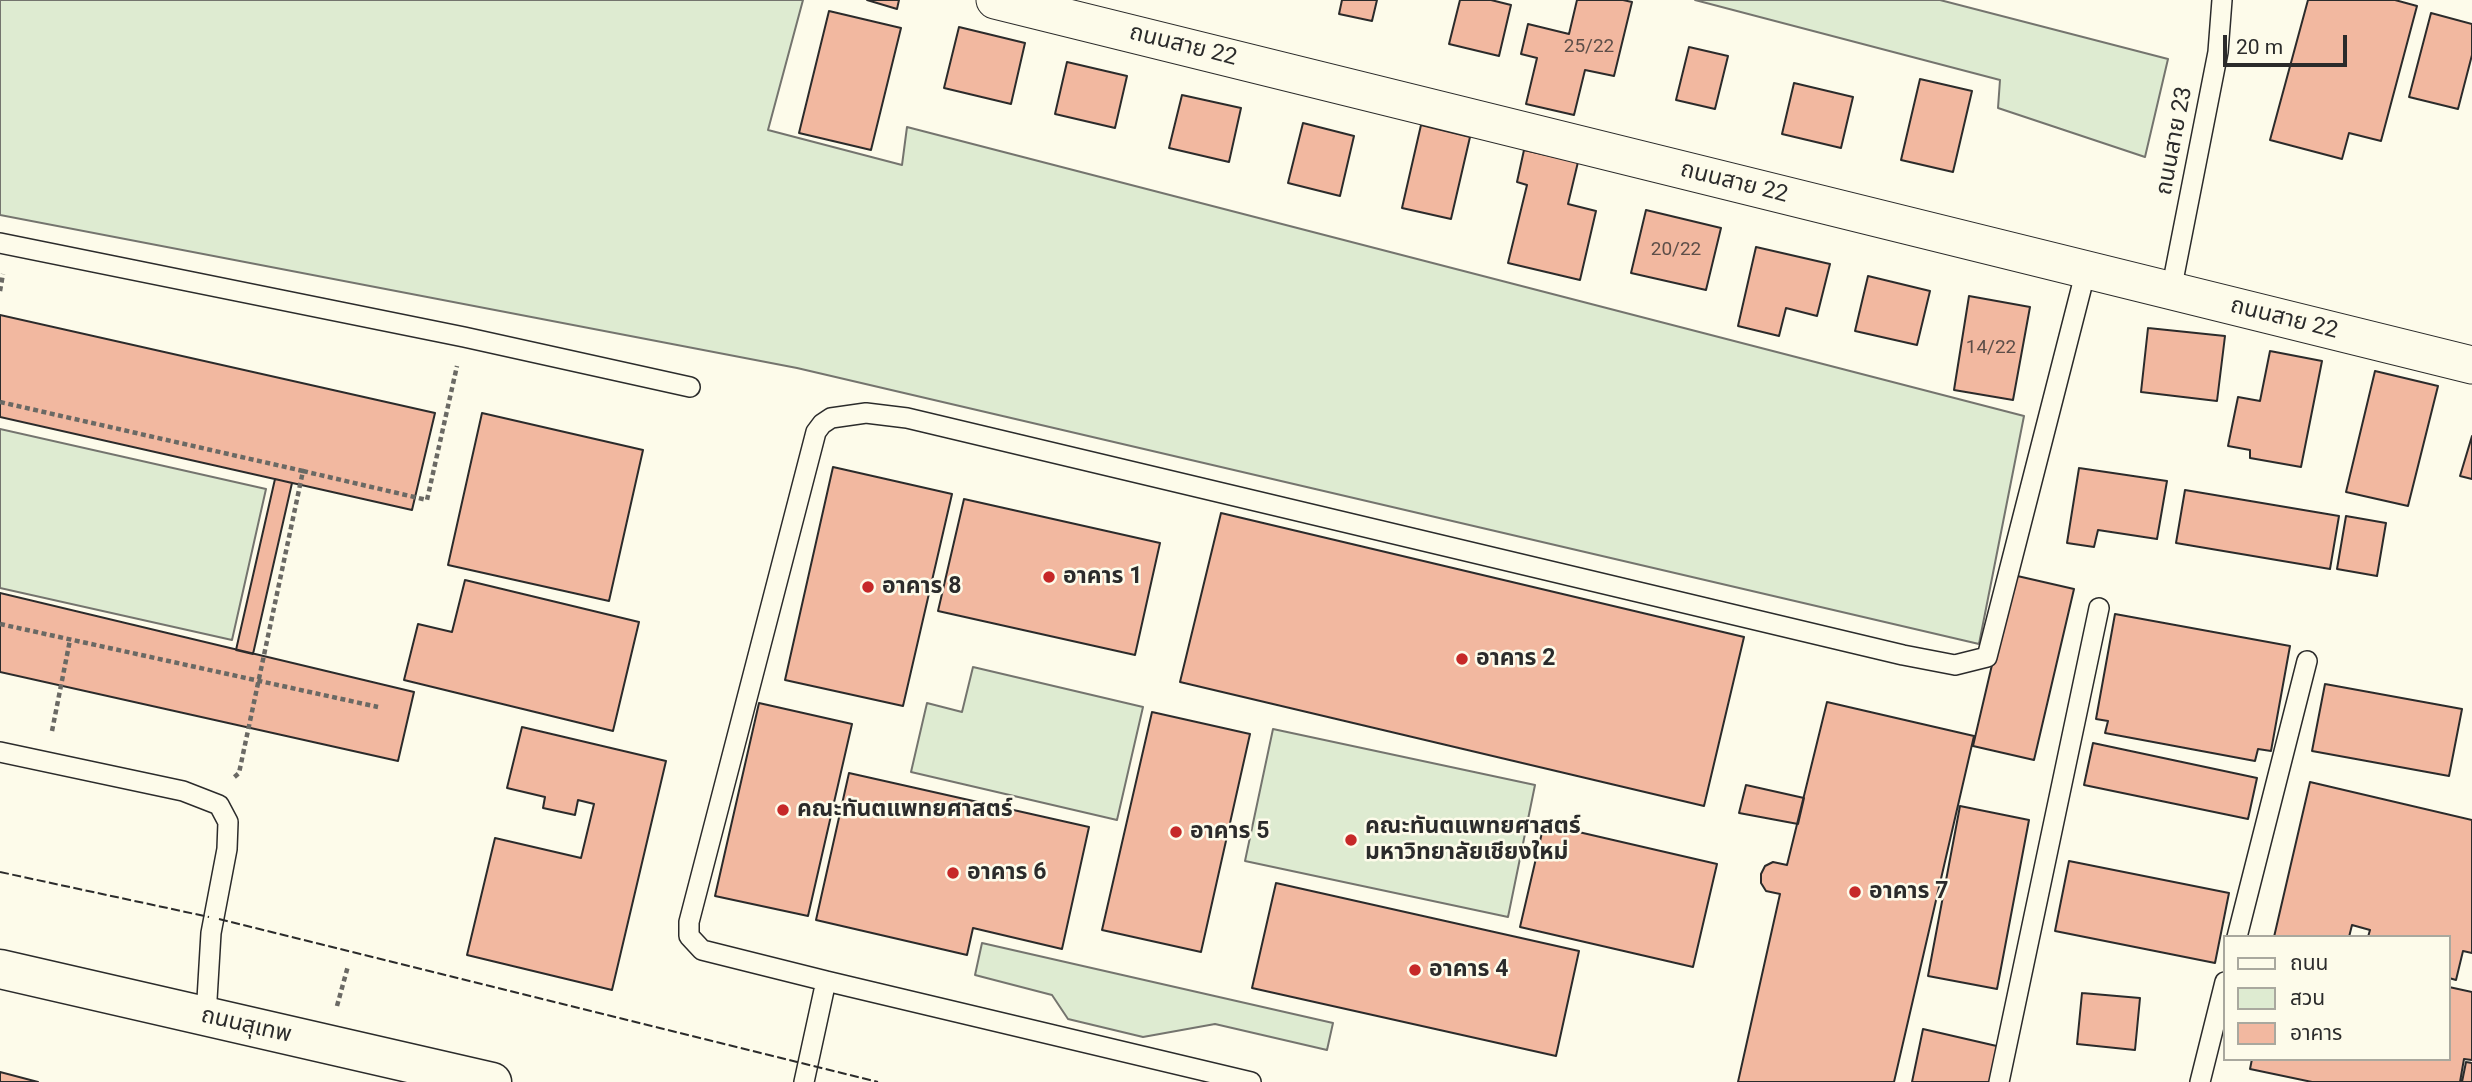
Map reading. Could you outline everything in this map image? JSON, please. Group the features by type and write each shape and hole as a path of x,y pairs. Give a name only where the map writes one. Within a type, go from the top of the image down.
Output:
{"main road":[{"name":"ถนนสุเทพ","path":"0,970 492,1082"}],"street":[{"name":"ถนนสาย 22","path":"995,0 2472,365"}],"lane":[{"name":"ถนนสาย 23","path":"2171,291 2218,52 2222,0"},
{"path":"0,243 464,337 690,387"},
{"path":"1251,1082 708,953 695,945 689,936 693,908 816,432 821,424 831,418 866,413 907,418 1889,652 1955,665 1987,657 2086,270"},
{"path":"1999,1082 2099,608"},
{"path":"2238,935 2306,661"},
{"path":"0,752 184,791 219,805 228,822 227,849 211,933 206,1016"},
{"path":"804,1082 825,981"},
{"path":"2200,1082 2224,986"}],"path":[{"path":"0,402 428,500 464,337"},
{"path":"208,799 239,773 303,471"},
{"path":"0,624 378,707"},
{"path":"46,761 70,640"}],"green space":[{"path":"0,0 803,0 768,130 902,165 907,127 2024,416 1979,644 797,368 0,215"},
{"path":"1695,0 1940,0 2168,59 2145,157 1998,108 2000,80"},
{"path":"0,429 266,489 232,640 0,588"},
{"path":"973,667 1143,707 1117,820 911,772 927,703 962,712"},
{"path":"1273,729 1535,785 1508,917 1245,861"},
{"path":"982,943 1333,1023 1327,1050 1215,1024 1143,1037 1068,1019 1052,995 975,975"}],"building":[{"path":"867,0 899,0 897,9"},
{"path":"1342,0 1377,0 1372,21 1339,14"},
{"path":"1460,0 1491,0 1511,5 1499,56 1449,44"},
{"path":"1577,0 1632,2 1614,76 1585,70 1574,115 1526,104 1537,58 1521,54 1528,24 1569,34"},
{"path":"2308,0 2395,0 2417,6 2381,141 2349,133 2342,159 2270,140"},
{"path":"829,11 901,28 871,150 799,133"},
{"path":"2431,13 2472,24 2472,55 2458,109 2409,97"},
{"path":"959,27 1025,43 1011,104 944,88"},
{"path":"1689,47 1728,56 1715,109 1676,100"},
{"path":"1067,62 1127,76 1115,128 1055,114"},
{"path":"1920,79 1972,91 1953,172 1901,160"},
{"path":"1794,83 1853,97 1841,148 1782,134"},
{"path":"1182,95 1241,108 1229,162 1169,148"},
{"path":"1303,123 1354,136 1340,196 1288,183"},
{"path":"1421,125 1470,137 1451,219 1402,208"},
{"path":"1524,150 1578,162 1568,204 1596,211 1580,280 1508,263 1527,185 1517,182"},
{"path":"1646,210 1721,228 1706,290 1631,273"},
{"path":"1756,247 1830,264 1817,316 1786,308 1779,336 1738,326"},
{"path":"1868,276 1930,291 1917,345 1855,331"},
{"path":"1969,296 2030,307 2013,400 1954,390"},
{"path":"0,315 435,413 412,510 0,417"},
{"path":"2148,328 2225,336 2217,401 2141,392"},
{"path":"2270,351 2322,361 2301,467 2250,458 2250,450 2228,446 2238,397 2260,401"},
{"path":"2375,371 2438,386 2408,506 2346,492"},
{"path":"482,413 643,450 609,601 448,565"},
{"path":"2472,436 2472,479 2460,476"},
{"name":"อาคาร 8","path":"833,467 952,494 903,706 785,680"},
{"path":"2079,468 2167,481 2157,539 2098,530 2094,547 2067,543"},
{"path":"275,479 292,483 253,654 236,650"},
{"path":"2185,490 2339,516 2330,569 2176,543"},
{"name":"อาคาร 1","path":"964,499 1160,543 1135,655 938,611"},
{"name":"อาคาร 2","path":"1221,513 1744,637 1704,806 1180,682"},
{"path":"2346,516 2386,523 2377,576 2337,569"},
{"path":"2013,575 2074,589 2034,760 1973,746"},
{"path":"465,580 639,622 613,731 404,680 418,624 452,632"},
{"path":"0,593 414,692 398,761 0,672"},
{"path":"2115,614 2290,646 2271,751 2258,749 2255,761 2105,733 2108,721 2096,719"},
{"path":"2325,684 2462,709 2449,776 2312,751"},
{"name":"อาคาร 7","path":"1827,702 1974,736 1894,1082 1738,1082 1780,894 1766,891 1761,883 1761,874 1765,866 1773,862 1787,865"},
{"name":"คณะทันตแพทยศาสตร์","path":"759,703 852,724 808,916 715,896"},
{"name":"อาคาร 5","path":"1152,712 1250,734 1201,952 1102,930"},
{"path":"522,727 666,761 612,990 467,955 495,838 581,858 594,804 578,800 575,815 543,808 545,797 507,788"},
{"path":"2093,743 2257,778 2248,819 2084,785"},
{"name":"อาคาร 6","path":"849,773 1089,827 1062,949 973,928 967,955 816,920"},
{"path":"2310,782 2472,820 2472,953 2463,951 2456,980 2451,979 2451,935 2369,935 2370,930 2352,925 2350,935 2274,935"},
{"path":"1746,785 1804,798 1798,824 1739,813"},
{"path":"1960,806 2029,820 1997,989 1928,976"},
{"path":"1544,824 1717,864 1693,967 1520,927"},
{"path":"2069,861 2229,893 2215,963 2055,931"},
{"name":"อาคาร 4","path":"1276,883 1579,951 1556,1056 1252,988"},
{"path":"2451,987 2472,992 2472,1060 2464,1059 2460,1082 2312,1082 2250,1069 2252,1061 2451,1061"},
{"path":"2082,993 2140,998 2135,1050 2077,1044"},
{"path":"1923,1029 2001,1047 1993,1082 1912,1082"},
{"path":"2466,1062 2472,1063 2472,1082 2462,1082"},
{"path":"0,1072 38,1082 0,1082"}],"fence":[{"path":"0,872 209,917"},
{"path":"219,919 878,1082"}],"place":[{"name":"อาคาร 1","path":"1049,577"},
{"name":"อาคาร 8","path":"868,587"},
{"name":"อาคาร 2","path":"1462,659"},
{"name":"คณะทันตแพทยศาสตร์","path":"783,810"},
{"name":"อาคาร 5","path":"1176,832"},
{"name":"คณะทันตแพทยศาสตร์ มหาวิทยาลัยเชียงใหม่","path":"1351,840"},
{"name":"อาคาร 6","path":"953,873"},
{"name":"อาคาร 7","path":"1855,892"},
{"name":"อาคาร 4","path":"1415,970"}]}
